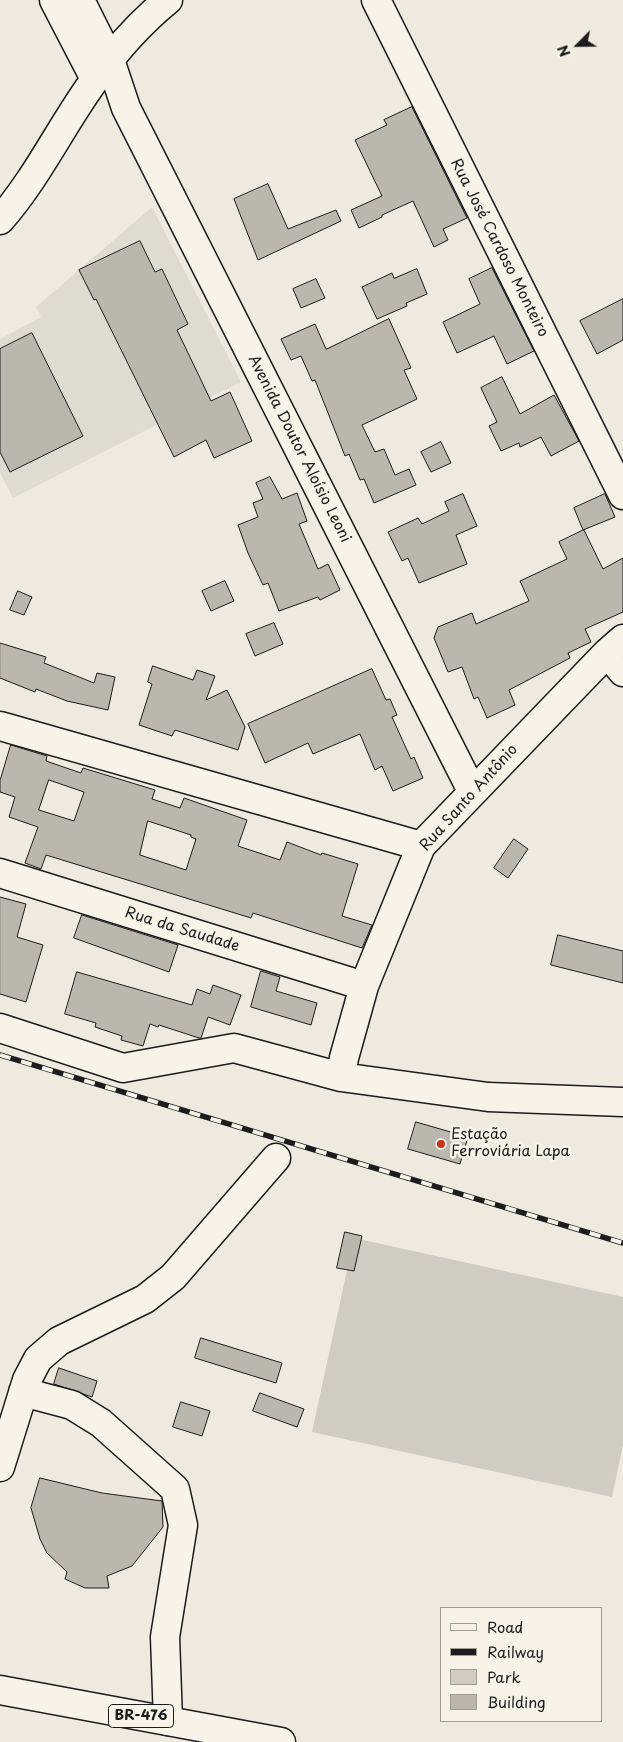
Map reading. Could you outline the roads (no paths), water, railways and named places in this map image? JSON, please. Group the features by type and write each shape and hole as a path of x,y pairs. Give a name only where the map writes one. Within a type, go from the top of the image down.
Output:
{"main road":[{"name":"Avenida Doutor Aloísio Leoni","path":"54,0 126,108 472,791"},
{"name":"Avenida Doutor Aloísio Leoni","path":"80,0 102,70"},
{"path":"0,220 20,198 102,70 168,0"},
{"name":"Rua José Cardoso Monteiro","path":"376,0 623,495"},
{"name":"Rua Santo Antônio","path":"341,1077 344,1058 364,986 421,846 472,791 618,655"},
{"path":"0,726 421,846"},
{"name":"Rua da Saudade","path":"0,873 364,986"},
{"path":"0,1028 123,1068 234,1048 341,1077 488,1097 623,1102"},
{"path":"0,1467 23,1392 38,1359 59,1341 145,1299 172,1277 276,1158"},
{"path":"23,1392 72,1405 101,1423 175,1489 183,1525 165,1637 168,1721"},
{"name":"BR-476","path":"0,1690 281,1742"}],"railway":[{"path":"0,1055 623,1243"}],"place":[{"name":"Estação Ferroviária Lapa","path":"441,1144"}]}
